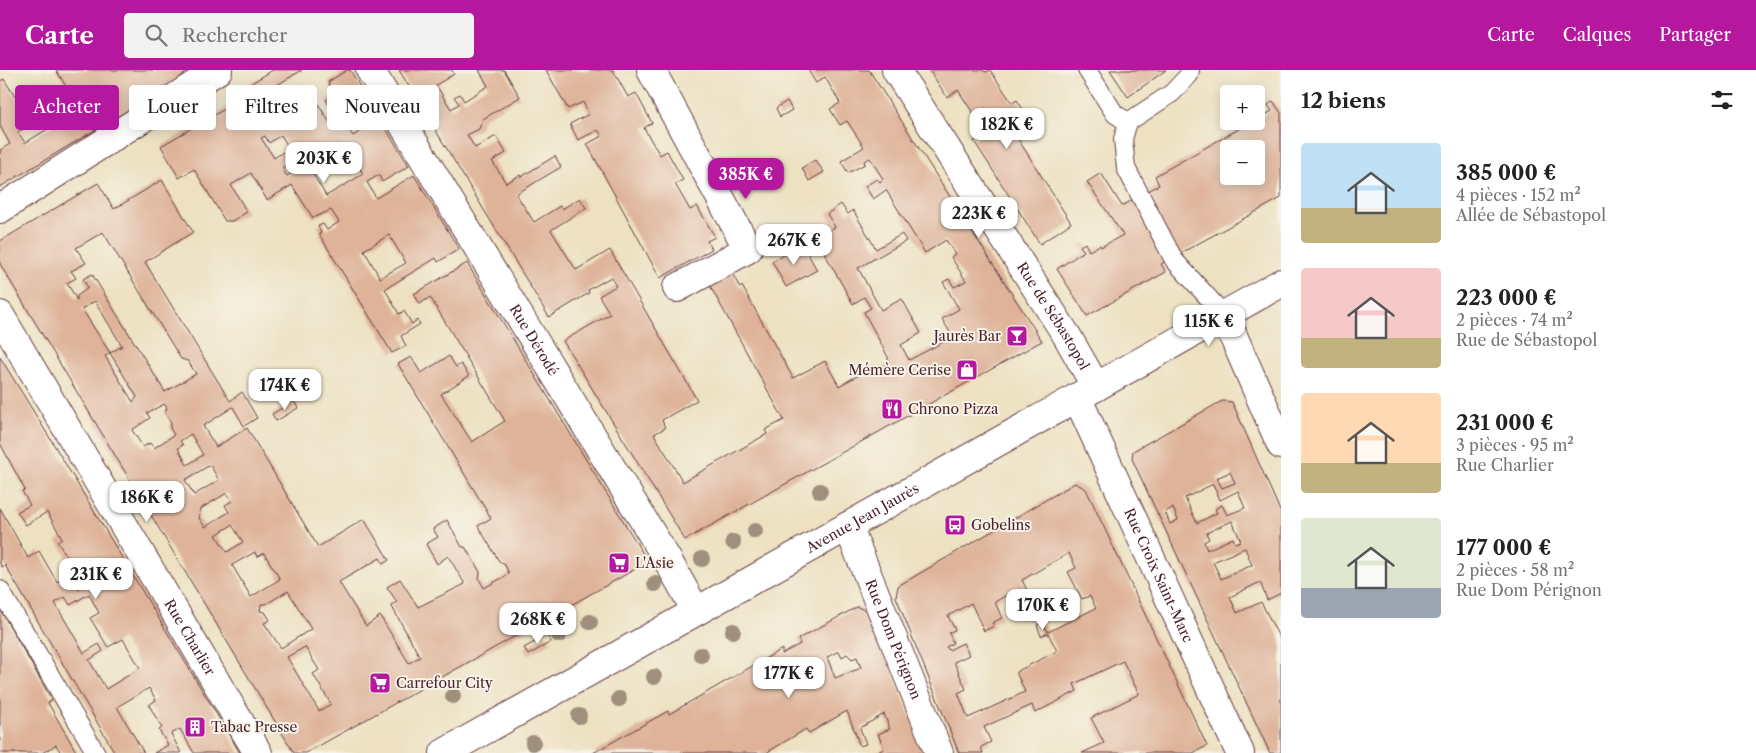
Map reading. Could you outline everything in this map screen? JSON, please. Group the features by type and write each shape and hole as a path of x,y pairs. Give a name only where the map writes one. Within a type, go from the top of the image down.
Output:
{"street":[{"path":"0,209 218,70"},
{"name":"Rue Dérodé","path":"370,70 667,559 696,611"},
{"path":"651,70 748,249 677,288"},
{"name":"Rue de Sébastopol","path":"896,70 1067,336 1086,392"},
{"name":"Avenue Jean Jaurès","path":"444,753 1281,283"},
{"name":"Rue Charlier","path":"0,315 258,753"},
{"path":"1224,315 1281,445"},
{"name":"Rue Croix Saint-Marc","path":"1086,392 1240,753"},
{"name":"Rue Dom Pérignon","path":"848,526 939,753"}],"lane":[{"path":"1087,70 1115,114 1128,122"},
{"path":"1190,70 1172,93 1128,122 1123,139 1126,168 1174,260 1224,315"},
{"path":"0,590 96,753"}],"building":[{"path":"56,70 195,70 170,85 129,85 129,110 119,116 119,85 65,85"},
{"path":"273,70 302,70 277,85 248,85"},
{"path":"350,70 359,85 330,85 328,82"},
{"path":"399,70 452,70 454,74 436,85 408,85"},
{"path":"479,70 504,70 520,97 483,119 479,129 467,135 475,148 496,136 506,153 492,161 506,183 520,175 521,177 555,156 561,167 516,194 534,222 560,206 562,209 580,198 586,208 551,230 576,270 610,250 697,400 662,420 665,428 654,434 683,482 767,434 765,430 784,420 709,284 731,271 740,288 742,286 793,378 825,361 839,386 875,366 879,369 888,364 888,357 864,312 871,308 864,297 853,304 816,238 835,227 827,214 841,204 848,214 853,210 876,249 902,234 906,241 858,268 881,310 902,299 921,333 901,345 909,360 953,337 942,319 959,309 943,282 949,279 954,287 966,281 951,257 955,254 946,240 925,253 886,190 873,199 865,186 877,179 880,182 883,179 870,158 864,161 865,164 848,173 841,161 864,147 847,121 840,125 830,109 840,103 825,77 816,83 808,70 869,70 1042,341 685,540 563,341 610,314 599,296 616,286 611,277 588,290 589,293 549,317 435,130 439,130 439,90 451,109 459,104 454,97 460,94 464,101 488,86"},
{"path":"546,70 613,70 628,97 636,93 652,123 644,128 660,155 667,151 683,180 675,184 690,210 697,206 715,237 707,241 712,249 660,278 587,144 602,136 598,130 578,140 570,124 589,114 583,102 568,109"},
{"path":"929,70 981,70 986,72 990,70 1012,103 1017,100 1024,111 1008,122 1014,132 1020,127 1025,136 1018,139 1071,223 1040,244 974,141 1008,119 1005,114 1000,116 998,112 980,124 958,90 947,97"},
{"path":"1110,70 1166,70 1128,97"},
{"path":"4,79 15,97 15,130 22,130 18,132 25,143 46,130 95,130 0,187 0,159 2,158 0,150 10,144 0,126 0,81"},
{"path":"787,101 792,110 780,117 776,108"},
{"path":"1273,101 1281,113 1281,198 1161,264 1166,272 1087,316 1057,269 1084,251 1080,246 1085,243 1089,251 1123,235 1087,182 1101,173 1122,206 1159,185 1155,176 1237,130 1265,130 1265,115 1272,111 1268,105"},
{"path":"318,104 327,118 327,130 349,130 353,136 363,130 387,130 409,166 382,182 379,175 367,182 376,198 414,175 459,249 438,262 436,258 385,289 399,314 404,311 412,324 417,320 420,324 401,336 406,346 392,353 319,234 321,233 318,226 323,224 327,230 339,222 331,210 313,218 292,185 267,200 251,173 231,185 247,212 232,221 225,221 194,169 179,178 161,146 188,130 216,130 216,114 226,108 226,130 317,130","holes":["281,135 289,148 274,158 261,138 265,136 269,143","321,155 330,172 353,157 363,174 326,196 307,164","294,156 301,168 287,176 282,168 288,164 286,161","389,235 406,263 380,278 364,250"]},
{"path":"815,160 824,172 809,181 802,168"},
{"path":"162,180 193,232 145,262 230,401 242,392 257,418 244,426 233,407 203,426 216,447 247,428 318,547 364,519 389,560 383,564 380,558 339,582 366,626 380,616 409,663 420,657 391,605 397,602 387,587 400,579 418,607 465,584 448,556 437,564 426,544 438,537 433,529 447,520 462,547 465,547 480,572 479,579 484,588 509,574 505,565 499,561 478,526 491,518 398,364 411,357 421,373 449,356 456,367 461,364 469,376 441,394 472,442 505,421 430,297 420,304 414,294 467,263 648,562 306,753 294,753 0,264 0,241 98,183 114,209","holes":["103,232 181,359 188,361 196,374 165,392 92,274 83,279 88,288 77,296 77,300 67,283 76,278 71,271 86,263 76,248","95,301 122,346 110,353 82,309","110,353 137,397 133,402 105,356","164,404 167,408 165,413 171,423 170,428 174,435 154,448 150,443 143,447 132,430 150,418 147,413","191,434 203,455 187,465 178,448 183,445 180,441","210,465 219,480 194,495 185,480","227,493 232,501 225,505 229,512 205,527 199,518 200,509","232,525 243,542 227,552 216,535","255,552 257,557 264,553 280,579 251,597 232,565","288,591 311,629 281,648 264,623 270,620 265,612 260,611 261,604 266,604","305,647 319,670 313,674 331,704 319,711 287,657"]},
{"path":"803,245 817,270 786,287 772,261"},
{"path":"0,357 240,753 194,753 180,729 171,734 181,753 154,753 168,745 159,730 162,728 149,705 156,700 149,688 117,707 144,753 115,753 5,565 2,567 0,564 0,508 28,558 39,551 57,582 71,574 79,589 84,585 57,541 62,538 47,512 26,525 17,512 30,505 22,491 25,490 0,446","holes":["89,594 99,613 90,618 108,647 123,639 140,668 106,689 89,660 103,651 99,644 84,653 55,603 65,597 70,605"]},
{"path":"294,401 298,408 276,421 272,414"},
{"path":"1222,401 1232,402 1281,513 1281,593 1267,600 1260,582 1230,597 1237,613 1261,602 1281,641 1281,753 1270,753 1132,459 1133,451","holes":["1230,472 1235,483 1222,488 1217,478","1213,484 1220,500 1238,491 1245,508 1227,515 1222,505 1215,509 1217,513 1197,523 1185,498","1173,508 1178,520 1170,524 1165,512","1232,521 1241,541 1235,543 1233,538 1207,550 1204,542 1209,539 1206,533","1245,548 1252,565 1221,579 1213,562"]},
{"path":"1075,483 1086,489 1207,746 1193,753 1082,753 1104,743 1091,718 1139,694 1123,661 1074,684 1077,691 1035,713 1032,705 984,727 991,742 981,747 983,753 959,753 896,597 898,586","holes":["1069,553 1076,568 1068,572 1082,599 1090,596 1096,608 1048,632 1042,622 1037,625 1041,636 1048,633 1057,651 1016,672 1025,692 968,718 958,693 966,689 954,662 969,655 963,643 949,650 946,647 953,643 949,633 955,630 948,616 971,603 984,631 994,626 992,623 1002,618 995,602 1011,592 1019,606 1021,605 1028,621 1039,615 1022,580"]},
{"path":"857,607 868,611 925,753 875,753 884,749 878,734 890,729 884,714 860,728 866,744 860,746 847,711 809,733 806,729 766,753 593,753 668,711 669,714 782,649 782,654 800,644 798,639","holes":["839,651 842,657 847,654 852,659 857,657 861,668 835,678 827,657"]},
{"path":"0,609 52,700 48,703 77,753 61,753 56,745 42,753 0,753"},
{"path":"547,635 551,642 528,655 524,648"}],"place":[{"name":"Jaurès Bar","path":"1017,336"},
{"name":"Mémère Cerise","path":"967,370"},
{"name":"Chrono Pizza","path":"892,409"},
{"name":"Gobelins","path":"955,525"},
{"name":"L'Asie","path":"619,563"},
{"name":"Carrefour City","path":"380,683"},
{"name":"Tabac Presse","path":"195,727"}]}
